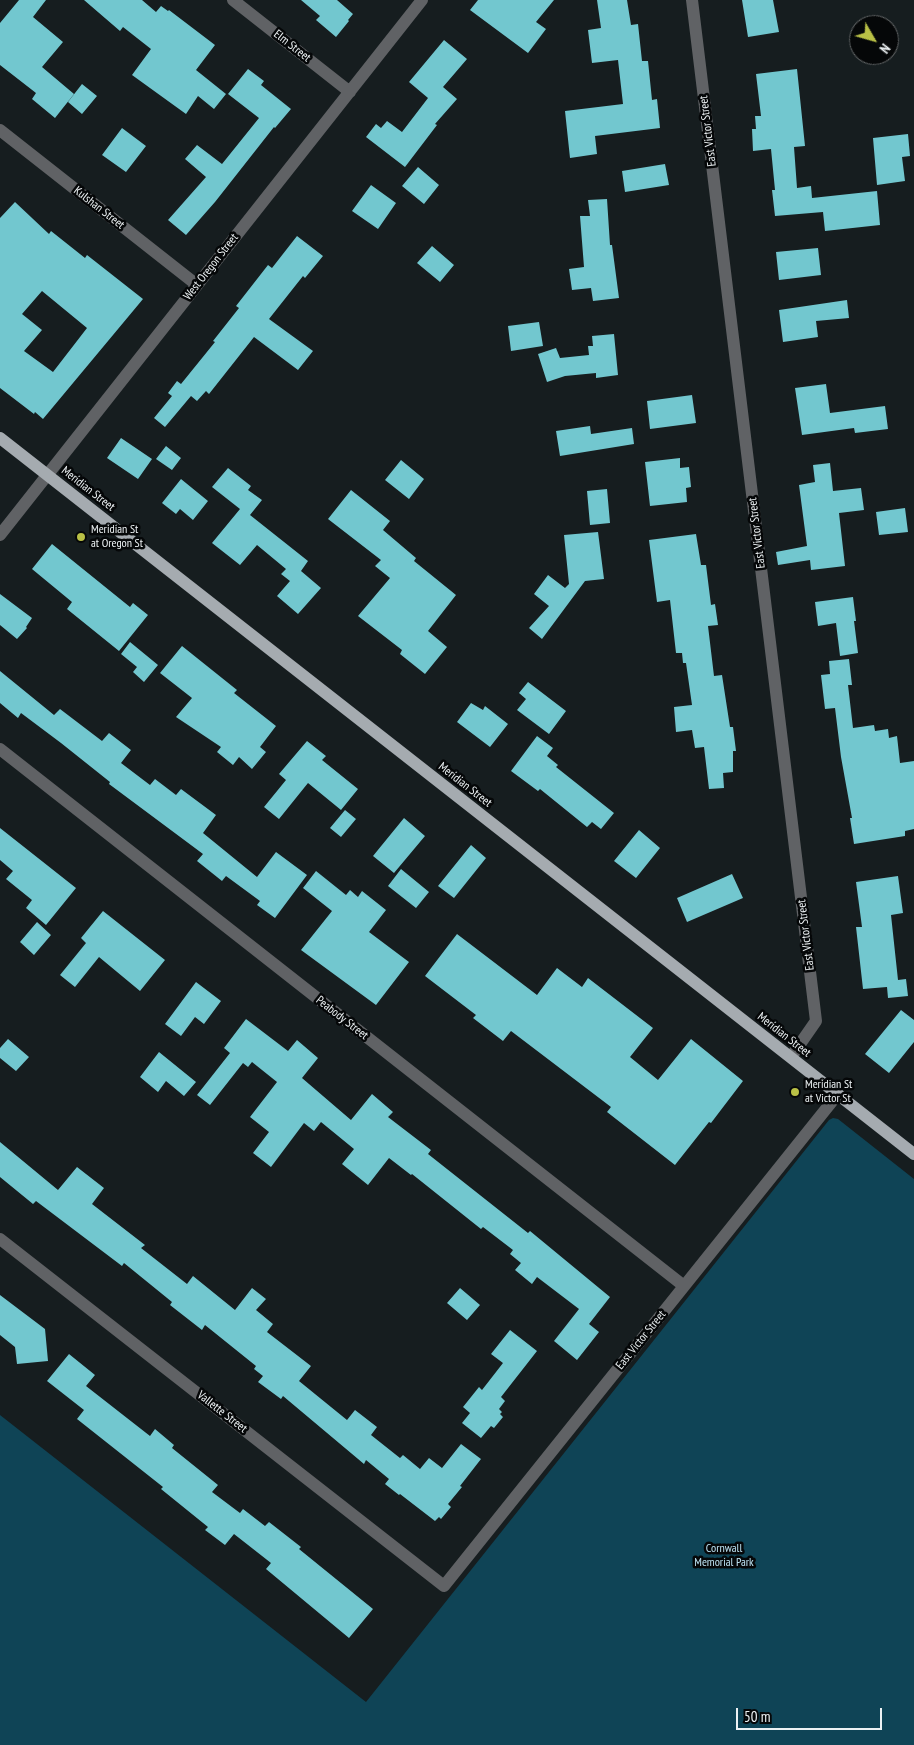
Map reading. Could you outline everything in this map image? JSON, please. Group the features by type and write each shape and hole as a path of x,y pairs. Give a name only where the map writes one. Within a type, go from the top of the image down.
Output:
{"main road":[{"name":"Meridian Street","path":"0,438 914,1154"}],"street":[{"name":"Elm Street","path":"233,0 350,92"},
{"name":"West Oregon Street","path":"0,535 422,0"},
{"name":"East Victor Street","path":"692,0 816,1021 791,1057"},
{"name":"Kulshan Street","path":"0,130 197,285"},
{"name":"Peabody Street","path":"0,750 684,1286"},
{"name":"East Victor Street","path":"444,1586 838,1094"},
{"name":"Vallette Street","path":"0,1238 444,1586"}],"green space":[{"name":"Cornwall Memorial Park","path":"833,1118 838,1119 914,1179 914,1745 0,1745 0,1415 366,1702 829,1120"}],"building":[{"path":"19,0 46,0 33,17 63,42 42,67 74,94 55,118 32,99 36,93 0,65 0,23"},
{"path":"84,0 142,0 156,12 161,6 169,10 215,45 196,70 226,94 214,109 198,96 186,114 132,75 151,49 123,27 120,31"},
{"path":"301,0 337,0 353,14 336,37 316,20 320,16"},
{"path":"478,0 554,0 536,22 546,29 528,53 470,10"},
{"path":"597,0 627,0 631,25 638,24 642,61 648,61 652,100 657,99 660,128 595,136 597,154 570,158 565,111 623,104 618,60 592,63 588,30 601,28"},
{"path":"742,0 773,0 779,32 748,37"},
{"path":"444,40 467,59 443,87 457,99 435,124 437,125 405,167 366,137 376,124 381,128 387,121 402,132 428,98 409,82"},
{"path":"248,69 264,81 261,85 291,109 274,127 215,202 186,235 168,220 206,177 185,159 197,145 222,164 259,118 228,94"},
{"path":"797,69 805,146 794,147 797,188 811,186 812,198 877,191 880,225 825,231 823,212 775,216 772,190 775,190 771,149 753,151 752,129 756,129 755,116 761,116 756,74"},
{"path":"82,84 97,96 82,114 68,102"},
{"path":"122,128 146,146 126,172 102,155"},
{"path":"908,134 910,156 902,157 905,181 877,185 873,138"},
{"path":"665,164 669,185 625,192 622,171"},
{"path":"418,167 439,185 424,204 402,186"},
{"path":"371,185 396,203 378,229 352,211"},
{"path":"607,199 610,245 612,245 619,298 593,301 591,288 572,290 569,269 584,267 580,216 590,216 588,200"},
{"path":"15,202 49,234 51,231 85,258 87,255 143,299 43,419 0,388 0,218","holes":["42,291 87,328 53,372 24,351 42,330 22,314"]},
{"path":"297,236 323,256 305,278 303,276 269,319 313,351 298,370 254,337 209,394 206,391 197,401 191,396 165,427 154,418 172,396 168,393 177,381 181,384 215,342 213,341 239,308 236,306 268,265 272,268"},
{"path":"432,246 454,265 440,282 417,263"},
{"path":"818,248 821,275 779,280 776,252"},
{"path":"847,300 849,318 816,321 818,337 783,342 779,310"},
{"path":"539,322 543,346 511,351 508,326"},
{"path":"614,334 618,375 596,378 596,373 565,376 547,382 538,354 556,348 560,358 589,355 588,346 593,346 592,336"},
{"path":"826,384 830,413 885,406 888,429 855,433 854,428 802,435 795,388"},
{"path":"692,395 696,423 650,429 647,401"},
{"path":"590,426 591,434 632,428 634,444 560,456 556,431"},
{"path":"121,438 152,459 138,479 107,458"},
{"path":"166,446 181,458 172,470 156,459"},
{"path":"680,458 680,468 689,467 691,487 686,488 687,502 650,506 645,462"},
{"path":"401,460 424,479 409,499 385,480"},
{"path":"830,463 833,491 861,488 864,510 839,513 845,566 811,570 810,560 778,565 776,552 807,546 799,485 815,482 813,465"},
{"path":"228,468 251,486 248,490 262,500 250,515 308,561 301,571 321,588 298,614 277,596 290,581 281,574 286,569 257,545 240,565 212,543 240,509 212,487"},
{"path":"181,479 208,501 193,520 180,509 176,514 162,503"},
{"path":"607,489 610,523 590,525 587,491"},
{"path":"351,490 390,521 383,530 416,558 414,561 456,595 428,631 447,647 425,674 400,654 402,650 358,616 390,578 375,566 381,560 328,519"},
{"path":"905,508 908,532 879,535 876,512"},
{"path":"598,532 604,579 585,581 542,639 529,628 549,606 534,594 548,575 565,588 569,584 564,535"},
{"path":"696,534 701,565 706,565 711,605 715,604 718,625 708,626 714,676 722,675 730,727 733,727 736,751 733,751 733,772 723,773 724,788 709,789 704,747 695,748 692,730 676,732 674,707 692,705 686,663 683,663 682,653 676,653 670,600 657,602 649,540"},
{"path":"52,544 130,607 133,603 148,615 119,651 67,609 72,602 32,569"},
{"path":"0,594 32,618 27,628 17,639 0,625"},
{"path":"853,597 858,653 840,656 836,623 818,626 815,602"},
{"path":"130,642 158,665 144,682 133,672 137,667 121,654"},
{"path":"182,646 237,690 234,693 276,726 260,747 266,752 252,769 239,757 233,765 217,752 221,747 176,717 192,698 160,673"},
{"path":"849,659 852,685 848,685 853,728 874,725 875,731 888,729 889,738 897,736 900,763 914,761 914,829 905,831 905,836 854,844 850,818 852,818 841,757 835,708 825,709 821,675 830,674 829,661"},
{"path":"0,671 54,715 60,709 102,741 109,733 131,750 121,763 150,785 155,779 176,795 181,789 216,815 203,833 257,877 276,852 307,875 275,918 257,905 260,901 226,876 222,881 197,861 203,854 109,784 110,782 21,713 18,718 0,703"},
{"path":"528,682 566,711 549,734 517,710 526,699 519,693"},
{"path":"471,703 483,710 485,706 508,724 490,747 457,722"},
{"path":"537,736 553,748 547,756 558,765 556,767 614,813 601,829 592,822 587,827 540,789 538,791 511,771"},
{"path":"307,741 326,756 322,760 358,789 341,810 308,783 279,819 264,807 286,780 279,774"},
{"path":"345,810 356,819 341,837 330,828"},
{"path":"404,818 425,836 394,873 373,856"},
{"path":"0,828 76,888 46,925 26,908 32,900 6,879 13,871 0,860"},
{"path":"639,830 660,848 636,878 614,861"},
{"path":"471,845 486,858 454,898 438,886"},
{"path":"401,869 429,892 416,908 388,886"},
{"path":"316,871 346,895 350,890 358,897 362,891 386,910 369,932 409,962 376,1005 301,950 332,911 303,888"},
{"path":"732,874 743,898 687,922 677,898"},
{"path":"898,876 903,913 891,915 898,980 906,979 908,996 888,998 887,987 863,989 856,927 862,927 856,882"},
{"path":"103,911 165,960 140,991 99,957 75,987 60,975 86,943 81,938"},
{"path":"37,922 51,935 34,955 20,942"},
{"path":"457,934 537,995 557,968 582,987 588,978 653,1028 630,1057 658,1080 691,1039 743,1081 711,1123 709,1122 675,1165 607,1112 611,1107 511,1031 503,1041 473,1018 476,1015 425,976"},
{"path":"196,982 221,1001 204,1024 195,1017 181,1036 165,1024"},
{"path":"901,1010 914,1020 914,1042 889,1073 865,1054"},
{"path":"246,1019 288,1051 297,1040 318,1058 302,1078 351,1120 372,1094 393,1112 388,1117 431,1150 428,1154 528,1233 530,1231 610,1297 589,1324 599,1332 577,1360 554,1341 579,1309 537,1277 532,1284 515,1270 521,1263 510,1254 513,1250 483,1227 481,1229 389,1158 368,1185 342,1164 354,1149 321,1122 314,1131 304,1123 271,1167 253,1153 269,1132 250,1117 277,1082 252,1062 248,1067 243,1063 210,1105 197,1095 230,1053 224,1048"},
{"path":"8,1039 29,1057 16,1071 0,1058 0,1048"},
{"path":"159,1052 196,1082 184,1096 166,1081 158,1092 140,1077"},
{"path":"0,1142 58,1190 77,1167 104,1188 92,1204 145,1245 141,1248 187,1284 193,1276 235,1310 252,1288 266,1299 256,1310 273,1324 267,1332 311,1366 299,1381 347,1420 355,1410 377,1427 371,1435 400,1458 403,1455 420,1469 429,1458 442,1468 461,1444 481,1459 448,1504 451,1507 441,1519 439,1517 435,1521 399,1495 385,1484 389,1479 366,1460 364,1464 283,1396 281,1399 258,1382 263,1376 254,1369 256,1366 205,1325 202,1330 170,1305 172,1302 124,1263 122,1266 36,1201 33,1204 0,1177"},
{"path":"460,1288 480,1305 467,1320 447,1303"},
{"path":"0,1295 45,1329 48,1361 17,1364 15,1347 0,1335"},
{"path":"510,1330 537,1351 501,1397 505,1401 499,1409 503,1417 494,1428 491,1426 481,1438 462,1423 470,1413 463,1407 479,1387 482,1390 503,1363 491,1354"},
{"path":"69,1354 95,1375 86,1386 150,1436 155,1429 174,1445 172,1448 218,1485 212,1492 240,1513 243,1509 265,1526 269,1522 373,1609 349,1638 266,1569 271,1563 234,1534 225,1545 205,1530 208,1527 161,1489 163,1487 77,1419 84,1410 47,1381"}],"place":[{"name":"Meridian St at Oregon St","path":"81,537"},
{"name":"Meridian St at Victor St","path":"795,1092"}]}
